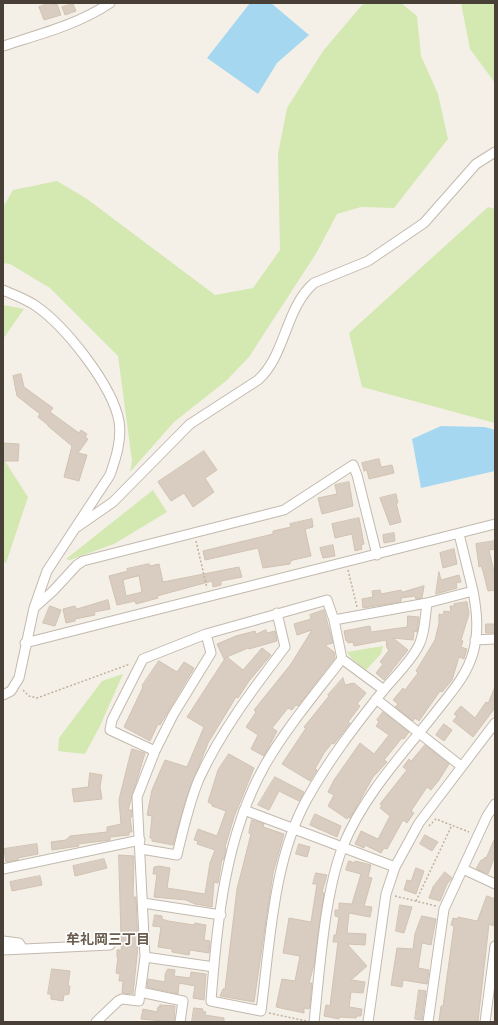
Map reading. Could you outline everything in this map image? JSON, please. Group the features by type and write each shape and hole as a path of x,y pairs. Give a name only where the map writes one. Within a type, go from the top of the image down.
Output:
{"street":[{"path":"3,46 66,26 83,19 110,3"},
{"path":"77,527 113,502 190,424 268,372 294,312 307,289 314,283 368,261 424,223 476,164 495,152"},
{"path":"3,290 36,306 62,330 104,384 115,406 119,422 120,439 110,475 47,572 34,608 25,643 19,678 11,691 3,695"},
{"path":"34,608 53,591 77,565 83,561 284,510 353,466 357,475 377,555"},
{"path":"25,643 495,524"},
{"path":"314,1022 328,914 333,884 343,847 373,791 459,682 472,655 478,621 473,591 459,534"},
{"path":"334,620 427,603 473,591"},
{"path":"155,751 110,730 112,720 143,659 206,634 277,613 327,600 334,620 342,659 384,690"},
{"path":"342,659 283,736 265,766 244,810 232,850 221,915 211,1000 261,1011 278,886 293,828 306,800 322,773 376,699 412,658 422,638 427,603"},
{"path":"3,869 140,845 177,855 187,813 199,780 218,741 239,708 284,647 277,613"},
{"path":"96,1022 122,999 139,1001 145,957 144,903 137,797 155,751 173,715 211,653 206,634"},
{"path":"475,640 495,640"},
{"path":"376,699 461,766"},
{"path":"368,1022 386,894 395,867 419,822 461,766 493,727"},
{"path":"428,1022 444,909 487,816 495,804"},
{"path":"244,810 395,867"},
{"path":"463,869 495,884"},
{"path":"144,903 221,915"},
{"path":"3,941 18,943 23,949"},
{"path":"3,950 110,945"},
{"path":"485,1022 495,946"},
{"path":"145,957 214,967"},
{"path":"140,992 183,1001 180,1022"}],"path":[{"path":"194,534 209,596"},
{"path":"347,562 359,616"},
{"path":"16,684 29,696 37,698 143,659"},
{"path":"419,822 427,829 436,818 479,835"},
{"path":"416,901 452,825"},
{"path":"386,894 444,909"},
{"path":"261,1011 309,1022"}],"green space":[{"path":"367,3 401,3 417,16 421,56 438,94 448,139 394,208 361,207 337,214 317,252 249,357 226,381 174,422 130,472 132,461 118,356 50,288 10,264 3,263 3,207 13,190 57,181 87,199 215,295 253,288 280,250 278,154 287,108 323,51 362,5"},
{"path":"461,3 495,3 495,83 470,49"},
{"path":"488,207 495,209 495,423 362,387 349,333"},
{"path":"3,305 24,309 3,339"},
{"path":"3,458 28,497 6,563 3,562"},
{"path":"153,490 167,512 114,544 70,560 66,559"},
{"path":"383,646 381,654 366,670 351,658 347,652"},
{"path":"123,674 100,726 85,754 58,751 59,738 102,681"}],"water":[{"path":"250,3 271,3 309,35 277,63 258,94 207,58"},
{"path":"441,426 485,427 495,430 495,471 421,488 412,439"}],"building":[{"path":"50,3 52,5 57,4 61,15 44,20 39,7"},
{"path":"73,4 76,11 65,15 62,7"},
{"path":"21,374 24,387 53,408 50,412 79,433 81,430 87,434 85,437 88,439 78,453 87,455 79,481 64,477 72,446 38,417 40,414 17,396 13,376"},
{"path":"3,443 19,444 18,461 3,461"},
{"path":"204,451 217,470 205,478 214,492 193,507 184,493 171,501 158,482"},
{"path":"379,459 381,467 392,465 394,473 369,479 367,470 364,471 362,463"},
{"path":"349,482 353,506 322,514 318,498 337,494 335,485"},
{"path":"396,494 398,503 396,503 401,522 390,525 380,498"},
{"path":"359,518 364,544 361,545 362,549 355,551 352,534 335,538 332,524"},
{"path":"312,519 313,527 305,529 311,556 293,560 290,564 263,568 258,548 205,560 203,551 273,534 273,531 291,527 290,524"},
{"path":"394,533 395,541 384,543 383,535"},
{"path":"495,541 495,549 489,550 495,576 495,590 488,591 483,571 481,566 479,567 476,544"},
{"path":"333,545 335,556 323,558 320,548"},
{"path":"454,549 457,564 443,568 440,553"},
{"path":"149,564 150,566 159,564 163,582 239,567 242,577 221,581 221,585 213,587 212,581 157,596 158,598 136,604 135,601 117,605 109,576 128,571 127,569","holes":["139,576 142,592 126,596 123,580"]},
{"path":"439,572 441,580 459,575 461,582 456,583 457,588 436,594"},
{"path":"424,586 422,598 416,599 415,596 401,598 401,602 363,608 362,599 373,597 372,591 380,590 381,594 401,590 402,592"},
{"path":"108,600 110,609 94,612 95,615 75,619 75,621 66,623 63,609 75,606 76,609"},
{"path":"467,602 469,614 461,640 463,641 461,647 467,649 464,659 459,657 452,680 442,692 440,691 419,721 415,718 413,721 395,707 398,704 393,700 403,688 405,690 418,673 416,671 435,640 439,623 439,614 443,615 444,611 451,612 450,606 455,606 454,604"},
{"path":"50,606 61,610 55,626 43,623"},
{"path":"324,610 333,643 325,645 334,652 335,658 298,706 296,705 292,710 288,708 272,728 277,731 264,756 251,749 258,735 246,727 256,712 254,710 291,664 312,630 297,635 294,624 311,619 310,615"},
{"path":"408,616 419,617 417,632 414,631 413,640 393,638 408,650 384,680 376,673 383,664 380,662 389,650 387,648 386,640 354,646 353,642 348,643 348,641 346,641 344,631 370,626 371,632 407,627"},
{"path":"486,624 495,624 495,633 486,633"},
{"path":"266,630 267,633 275,631 277,641 249,649 248,648 227,657 243,670 262,648 271,655 249,681 238,698 236,697 208,743 187,796 173,845 152,841 152,838 150,838 152,816 147,815 152,790 165,760 187,767 204,727 187,717 226,657 224,659 217,644 236,636 255,631 256,634"},
{"path":"159,661 177,672 184,662 194,668 160,725 158,724 150,741 124,727 143,687 142,686"},
{"path":"343,678 345,685 354,683 366,693 357,704 360,706 348,722 350,723 334,744 332,743 324,753 315,769 317,770 310,781 282,764 306,728 304,727"},
{"path":"495,687 495,708 473,737 453,721 457,716 454,714 461,706 475,718 486,702 488,703"},
{"path":"383,712 409,732 404,739 402,738 384,760 387,762 373,777 350,818 348,817 347,819 328,806 334,795 328,792 334,780 360,743 374,754 389,735 376,726 379,722 377,720"},
{"path":"444,724 452,730 444,741 436,735"},
{"path":"425,745 449,764 439,780 431,790 427,787 411,811 414,813 407,823 403,820 387,849 384,848 381,853 365,845 364,848 355,844 361,831 378,839 390,816 380,808 382,805 380,804 407,770 403,767 409,759 411,761"},
{"path":"132,749 145,753 128,810 132,810 132,817 130,817 132,832 129,832 129,835 110,837 110,840 78,844 79,846 52,850 51,842 66,840 70,836 107,832 107,827 121,824 119,800"},
{"path":"229,754 254,768 234,817 225,847 224,860 222,859 218,883 214,882 212,907 195,904 186,900 154,897 157,874 153,874 154,867 159,866 170,868 167,888 205,894 210,863 215,850 197,844 198,841 194,840 198,829 217,836 226,811 212,806 212,804 208,802 218,770"},
{"path":"90,773 102,775 100,787 102,799 74,802 72,789 88,787"},
{"path":"275,777 304,792 299,801 279,791 269,810 258,805"},
{"path":"315,814 341,826 337,837 310,825"},
{"path":"252,820 264,824 263,827 284,834 273,873 254,1002 220,996 223,989 225,989 237,889 251,834 249,833"},
{"path":"425,835 438,842 432,851 420,844"},
{"path":"495,838 495,856 488,874 476,869 481,860 485,857 486,858"},
{"path":"37,844 38,854 6,862 4,849"},
{"path":"299,844 310,847 307,857 296,854"},
{"path":"119,855 134,856 133,897 136,897 138,946 133,994 122,993 123,981 119,981 120,974 116,973 118,957 117,950 121,950"},
{"path":"104,859 107,868 75,876 73,866"},
{"path":"349,861 371,865 368,877 372,878 364,906 372,907 370,917 349,913 347,933 366,934 365,945 347,944 367,966 351,980 365,982 363,993 351,992 349,1007 362,1009 361,1016 357,1016 356,1018 339,1017 339,1019 324,1016 326,1005 330,1006 338,942 333,942 334,935 336,935 339,917 335,916 335,910 339,910 339,903 352,904 361,874 346,870"},
{"path":"416,868 424,871 416,894 404,890 407,880 411,881"},
{"path":"445,872 452,878 447,884 440,901 429,898 433,887"},
{"path":"316,873 327,875 322,892 324,893 314,965 309,983 312,983 310,1005 309,1009 304,1008 304,1013 276,1007 282,979 295,981 300,956 283,953 289,918 311,922 317,884 313,884"},
{"path":"40,876 42,885 12,891 10,882"},
{"path":"487,896 495,899 495,920 493,926 489,924 478,1021 439,1021 441,1006 443,1006 454,926 451,925 453,918 458,919 458,917 477,921"},
{"path":"400,905 412,907 404,933 396,931"},
{"path":"155,915 162,916 162,919 168,921 194,925 195,923 206,925 204,940 210,941 209,953 190,950 189,955 172,952 172,949 158,947 161,927 153,926"},
{"path":"422,916 436,919 431,945 422,943 418,968 429,970 427,984 403,980 402,987 391,985 397,948 413,949 415,934"},
{"path":"52,969 70,971 68,986 70,986 69,994 64,995 63,1001 51,999 51,994 48,994"},
{"path":"168,969 175,970 174,976 190,978 191,972 206,974 204,1000 193,998 195,986 179,983 178,994 147,987 148,979 165,982 165,975"},
{"path":"419,990 426,991 422,1020 415,1019"},
{"path":"160,1005 175,1006 174,1022 141,1019 143,1009 157,1012"},
{"path":"194,1008 203,1009 202,1011 206,1012 205,1015 224,1018 224,1022 192,1022"}],"district":[{"name":"牟礼岡三丁目","path":"108,941"}]}
